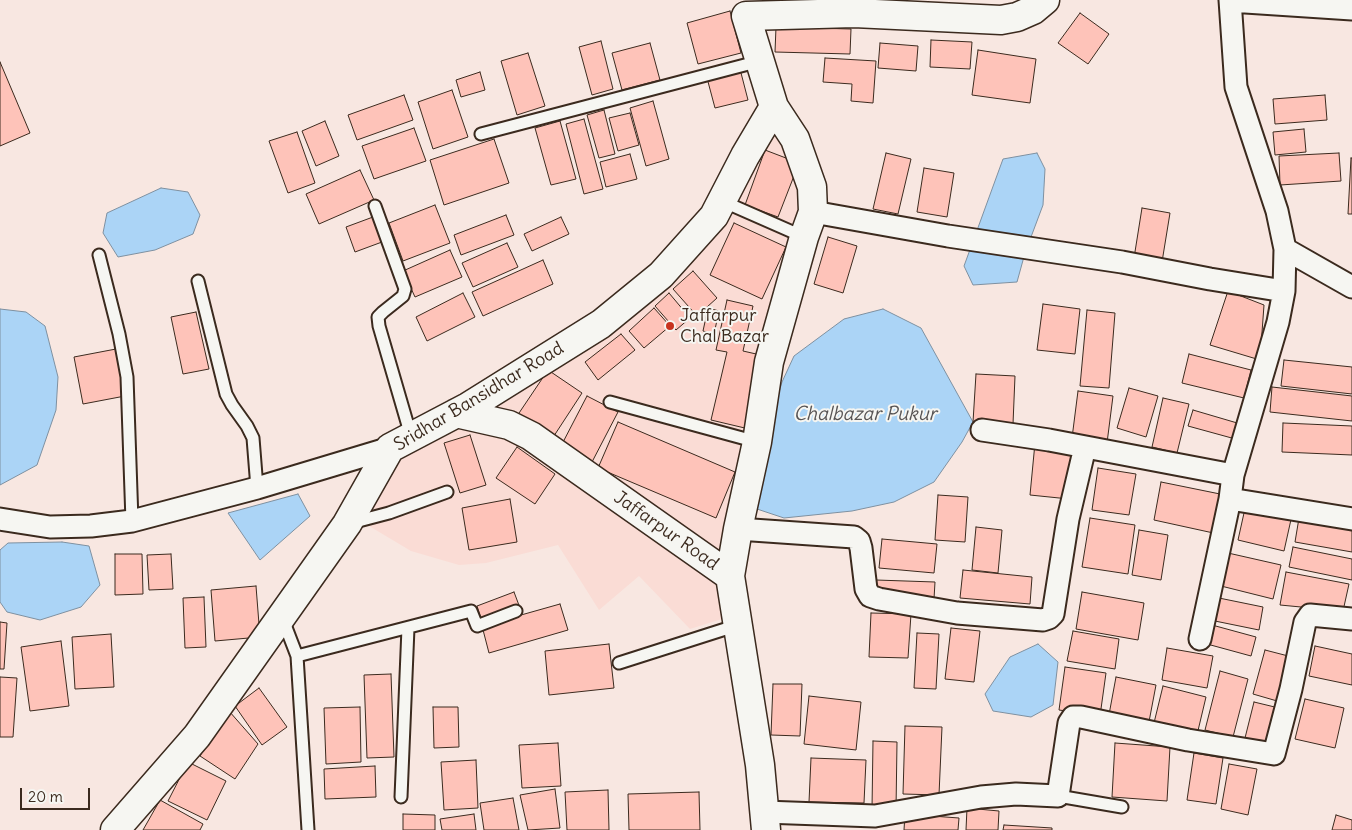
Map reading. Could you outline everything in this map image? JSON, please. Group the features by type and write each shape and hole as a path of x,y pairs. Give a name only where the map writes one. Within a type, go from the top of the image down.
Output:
{"street":[{"path":"730,576 757,442 769,362 804,237 813,212 812,187 795,139 774,107 744,8 1001,20 1017,17 1033,10 1045,0"},
{"path":"1200,639 1230,499 1233,474 1278,322 1284,290 1285,249 1277,211 1236,87 1230,1 1352,9"},
{"name":"Sridhar Bansidhar Road","path":"116,830 197,736 347,524 401,442 468,407 601,324 661,275 714,216 745,156 774,107"},
{"path":"813,212 948,236 1122,262 1210,280 1284,290"},
{"path":"1285,249 1352,287"},
{"name":"Jaffarpur Road","path":"456,413 509,425 531,436 730,576 760,765 765,821"},
{"path":"982,430 1233,474"},
{"path":"0,518 50,527 90,526 132,521 257,488 401,442"},
{"path":"738,529 854,537 859,541 866,589 870,596 880,600 957,613 1043,620 1053,614 1068,519 1086,447"},
{"path":"1230,499 1352,519"},
{"path":"765,821 874,816 990,796 1016,794 1058,796 1069,723 1073,717 1081,717 1188,740 1274,754 1289,698 1305,622 1310,615 1352,619"}],"lane":[{"path":"481,134 760,61"},
{"path":"722,201 804,237"},
{"path":"375,206 405,289 403,296 378,317 401,442"},
{"path":"99,255 119,334 127,376 132,521"},
{"path":"198,281 226,394 247,426 252,438 257,488"},
{"path":"610,402 757,442"},
{"path":"347,524 389,513 447,492"},
{"path":"297,656 471,611 477,626 516,611"},
{"path":"282,616 297,656 308,830"},
{"path":"619,663 738,625"},
{"path":"401,797 408,628"},
{"path":"1058,796 1122,807"}],"shaded area":[{"path":"772,128 804,156 800,213 721,559 477,412 598,336"},
{"path":"448,425 507,432 721,580 725,618 690,629 639,576 599,610 558,545 486,563 459,565 411,551 359,520 391,455"}],"water":[{"path":"1037,153 1045,169 1043,205 1025,253 1017,282 973,285 964,266 1003,159"},
{"path":"161,188 188,192 200,215 193,234 155,250 118,257 103,233 107,213"},
{"path":"0,309 26,312 45,326 58,377 56,410 37,465 0,485"},
{"name":"Chalbazar Pukur","path":"883,309 921,328 973,422 962,442 934,482 894,502 852,511 784,518 754,508 770,423 782,382 794,356 844,319"},
{"path":"298,494 310,516 260,560 228,513"},
{"path":"62,542 89,546 100,585 81,607 40,620 7,612 0,602 0,550 8,543"},
{"path":"1038,644 1058,662 1053,705 1031,717 993,711 985,694 1010,657"}],"building":[{"path":"730,11 741,53 698,64 687,23"},
{"path":"1080,13 1109,34 1088,64 1058,43"},
{"path":"776,27 851,29 850,54 775,52"},
{"path":"931,40 972,42 970,69 930,67"},
{"path":"601,41 613,89 592,95 579,47"},
{"path":"650,43 660,80 622,90 612,53"},
{"path":"880,43 918,46 916,71 878,68"},
{"path":"978,50 1036,59 1030,103 972,95"},
{"path":"528,53 545,106 517,115 501,61"},
{"path":"825,58 876,61 873,103 851,101 852,84 823,82"},
{"path":"0,62 30,133 0,146"},
{"path":"740,69 748,100 715,108 707,78"},
{"path":"480,72 485,90 461,97 456,80"},
{"path":"452,90 468,137 433,149 418,102"},
{"path":"404,95 413,120 357,140 348,115"},
{"path":"1325,95 1327,120 1275,124 1273,99"},
{"path":"653,101 669,159 646,166 630,108"},
{"path":"604,110 615,154 599,158 587,115"},
{"path":"630,113 639,145 618,151 609,118"},
{"path":"584,119 603,189 584,194 566,124"},
{"path":"325,121 339,156 316,166 302,131"},
{"path":"560,121 576,179 551,185 535,128"},
{"path":"414,128 426,161 374,179 362,146"},
{"path":"1304,129 1306,152 1275,155 1273,132"},
{"path":"297,132 315,183 288,193 269,141"},
{"path":"494,139 509,183 444,205 430,160"},
{"path":"765,150 799,163 778,217 745,205"},
{"path":"886,153 911,159 898,214 873,209"},
{"path":"1339,153 1341,181 1280,185 1279,156"},
{"path":"630,154 637,179 606,187 600,162"},
{"path":"1351,158 1352,214 1348,214"},
{"path":"924,168 954,173 947,217 917,212"},
{"path":"360,170 374,200 319,224 306,194"},
{"path":"435,205 450,243 403,261 389,223"},
{"path":"1142,208 1170,213 1162,262 1134,258"},
{"path":"506,215 514,235 461,255 454,235"},
{"path":"373,217 382,242 355,252 346,227"},
{"path":"561,217 569,234 532,251 524,234"},
{"path":"734,223 786,247 762,299 710,275"},
{"path":"828,237 857,246 843,293 814,284"},
{"path":"507,243 518,267 473,287 462,263"},
{"path":"450,250 462,277 415,297 403,271"},
{"path":"543,260 553,284 483,316 472,292"},
{"path":"693,271 717,298 697,316 673,289"},
{"path":"1228,291 1264,305 1260,360 1210,345"},
{"path":"463,293 475,317 427,341 416,317"},
{"path":"669,293 690,318 676,330 655,306"},
{"path":"727,300 753,306 743,351 765,356 749,429 711,420 727,352 716,350"},
{"path":"1043,304 1080,309 1075,354 1037,350"},
{"path":"654,308 670,326 644,348 629,331"},
{"path":"708,308 719,311 714,334 703,331"},
{"path":"1087,310 1115,313 1109,388 1080,386"},
{"path":"196,312 209,369 183,374 171,317"},
{"path":"621,334 635,350 598,380 585,362"},
{"path":"116,349 125,396 83,404 74,357"},
{"path":"1189,354 1251,370 1244,398 1182,383"},
{"path":"1284,360 1352,367 1352,394 1281,386"},
{"path":"548,370 582,393 550,442 515,419"},
{"path":"976,374 1015,376 1013,424 973,422"},
{"path":"1272,387 1352,396 1352,421 1270,412"},
{"path":"1129,388 1158,396 1146,437 1117,428"},
{"path":"1078,391 1113,396 1107,443 1072,438"},
{"path":"587,396 618,412 592,462 561,446"},
{"path":"1163,398 1189,404 1177,453 1152,447"},
{"path":"1193,410 1244,425 1239,440 1188,426"},
{"path":"618,422 735,472 716,518 598,468"},
{"path":"1283,423 1352,426 1352,455 1282,452"},
{"path":"470,435 486,485 460,493 444,443"},
{"path":"1035,443 1074,447 1069,499 1030,495"},
{"path":"517,447 555,474 535,504 496,478"},
{"path":"1098,468 1136,474 1129,515 1092,510"},
{"path":"1161,482 1225,495 1218,534 1154,520"},
{"path":"938,495 968,497 965,542 935,540"},
{"path":"510,499 517,542 469,550 462,508"},
{"path":"1246,504 1292,515 1284,551 1238,540"},
{"path":"1090,518 1135,525 1128,574 1082,567"},
{"path":"1299,518 1352,528 1352,552 1295,542"},
{"path":"976,527 1002,530 998,573 972,570"},
{"path":"1139,530 1168,535 1161,580 1132,575"},
{"path":"882,539 937,544 934,573 879,568"},
{"path":"1293,547 1352,559 1352,580 1289,567"},
{"path":"1228,553 1281,565 1273,599 1221,586"},
{"path":"115,554 142,554 143,594 115,595"},
{"path":"171,554 173,589 149,590 147,555"},
{"path":"963,570 1032,577 1030,604 960,598"},
{"path":"1286,572 1349,584 1343,611 1280,605"},
{"path":"876,580 935,582 934,599 876,597"},
{"path":"256,586 260,637 215,641 211,590"},
{"path":"514,592 520,608 482,622 477,606"},
{"path":"1082,592 1144,603 1138,640 1076,629"},
{"path":"204,597 206,647 185,648 183,598"},
{"path":"1214,597 1263,607 1259,630 1210,620"},
{"path":"560,604 568,630 489,653 482,626"},
{"path":"871,613 911,614 908,658 869,657"},
{"path":"0,622 7,623 4,669 0,669"},
{"path":"1212,625 1256,637 1251,656 1207,644"},
{"path":"951,628 980,631 974,682 945,679"},
{"path":"1073,631 1119,639 1115,669 1067,661"},
{"path":"917,633 939,634 936,689 914,688"},
{"path":"111,634 114,687 75,689 72,637"},
{"path":"61,641 69,706 30,711 21,647"},
{"path":"609,644 614,688 549,695 545,651"},
{"path":"1315,646 1352,654 1352,685 1309,676"},
{"path":"1167,648 1213,656 1207,688 1162,680"},
{"path":"1265,650 1296,658 1284,703 1253,694"},
{"path":"1065,667 1106,673 1100,716 1059,710"},
{"path":"1220,671 1248,679 1233,737 1205,730"},
{"path":"391,674 394,757 367,758 364,675"},
{"path":"0,677 17,678 13,737 0,737"},
{"path":"1116,677 1156,685 1148,727 1108,720"},
{"path":"773,684 802,684 800,736 771,735"},
{"path":"1163,686 1206,697 1196,739 1153,727"},
{"path":"259,688 287,727 262,745 235,706"},
{"path":"809,696 861,702 856,750 804,744"},
{"path":"1305,699 1344,708 1335,748 1295,739"},
{"path":"1254,702 1283,709 1272,752 1243,746"},
{"path":"360,707 361,762 326,764 324,708"},
{"path":"433,707 458,707 459,747 434,748"},
{"path":"229,711 258,744 235,779 200,756"},
{"path":"905,726 942,727 939,795 903,794"},
{"path":"873,741 897,742 896,810 872,809"},
{"path":"558,743 561,786 522,788 519,745"},
{"path":"1115,743 1170,747 1167,801 1112,797"},
{"path":"1194,753 1223,758 1216,804 1187,800"},
{"path":"811,758 866,760 864,803 809,802"},
{"path":"476,760 478,808 444,810 441,762"},
{"path":"188,762 226,781 207,820 168,801"},
{"path":"1229,764 1257,769 1248,815 1221,809"},
{"path":"375,766 376,797 325,799 324,769"},
{"path":"555,789 560,828 528,830 520,795"},
{"path":"608,790 609,830 567,830 565,792"},
{"path":"699,792 700,830 629,830 628,794"},
{"path":"513,798 519,830 484,830 480,803"},
{"path":"160,800 203,824 200,830 143,830"},
{"path":"967,808 999,811 998,830 966,830"},
{"path":"403,814 435,815 435,830 403,830"},
{"path":"474,814 476,830 442,830 440,819"},
{"path":"905,814 959,818 958,830 904,830"},
{"path":"1336,815 1352,820 1352,830 1332,830"},
{"path":"1004,825 1052,828 1052,830 1003,830"}],"place":[{"name":"Jaffarpur Chal Bazar","path":"670,326"}]}
